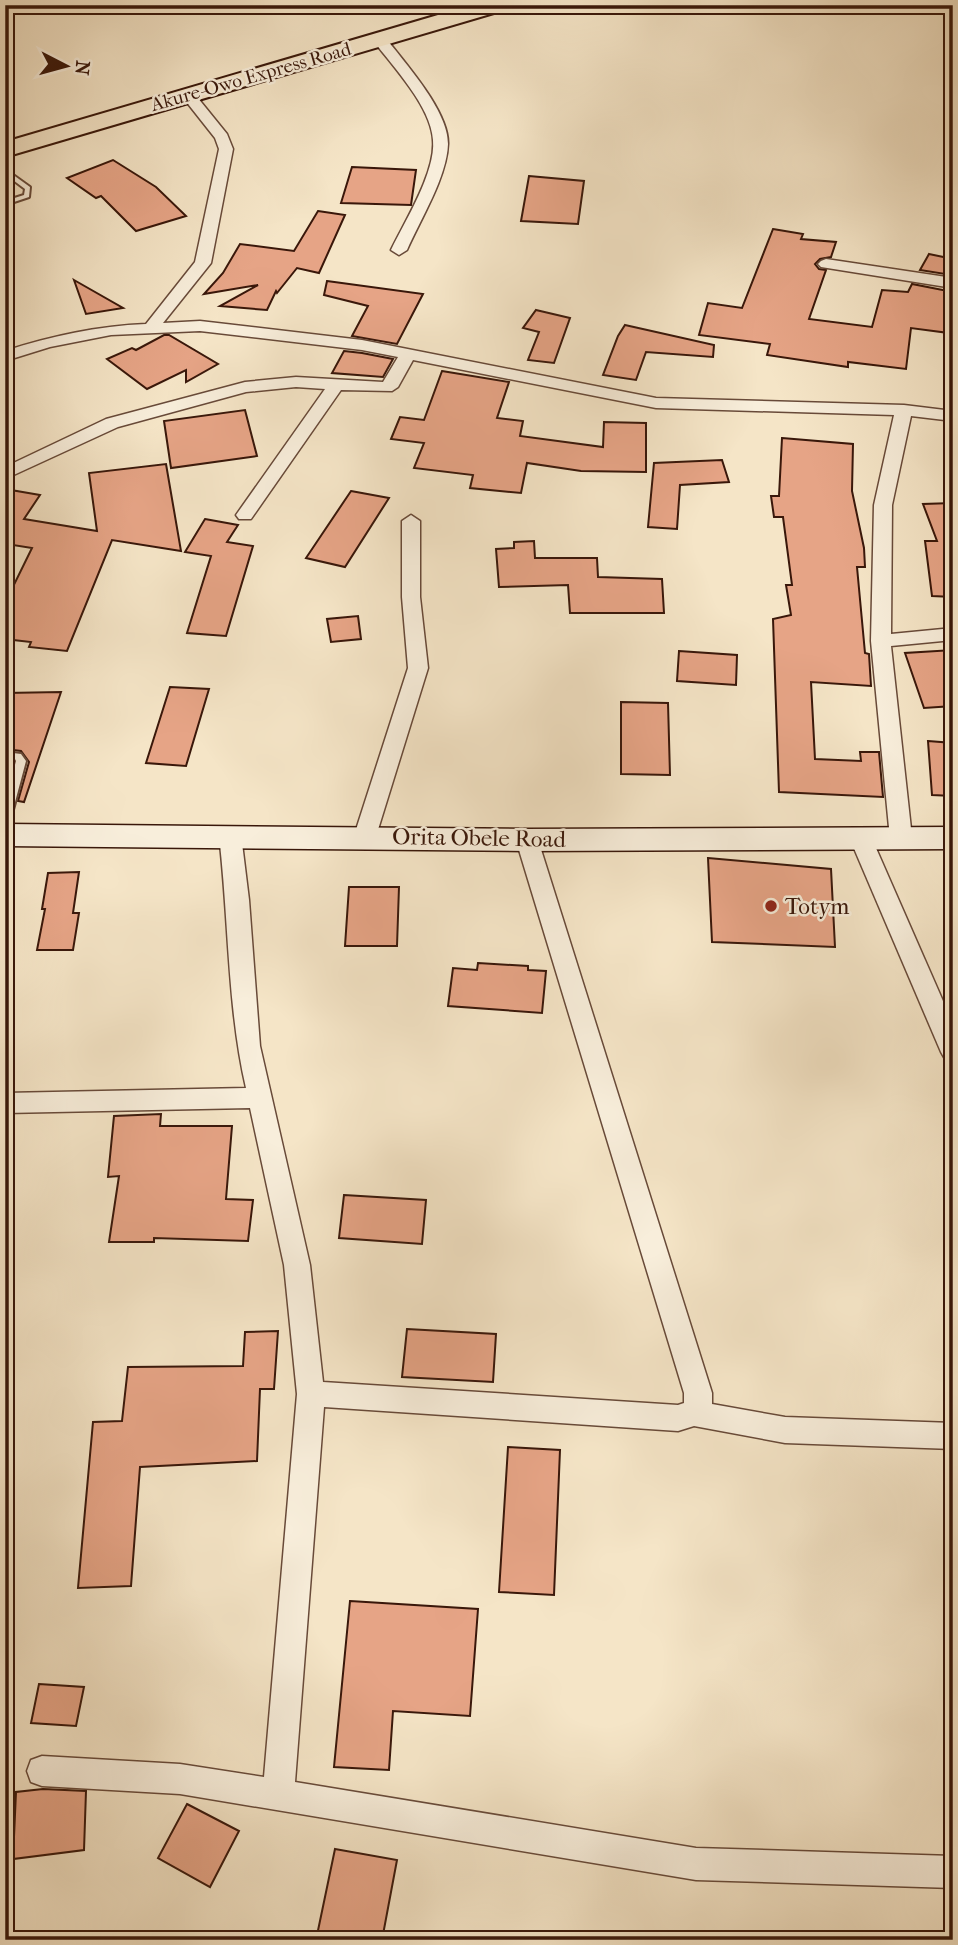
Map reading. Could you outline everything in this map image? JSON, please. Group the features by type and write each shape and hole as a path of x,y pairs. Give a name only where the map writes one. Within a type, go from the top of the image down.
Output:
{"highway":[{"name":"Akure-Owo Express Road","path":"5,150 496,5"}],"main road":[{"name":"Orita Obele Road","path":"5,835 365,836 527,840 953,838"}],"street":[{"path":"380,40 417,90 437,125 441,141 418,208 399,250"},
{"path":"152,326 203,263 226,149 222,137 188,95"},
{"path":"826,264 953,283"},
{"path":"5,356 47,343 111,330 152,326 244,329 409,353 656,403 904,410 953,416"},
{"path":"5,474 89,432 163,407 245,387 273,383 386,387 392,383 409,353"},
{"path":"245,515 336,385"},
{"path":"901,838 881,641 883,505 904,410"},
{"path":"365,836 418,668 411,597 411,521"},
{"path":"881,641 953,634"},
{"path":"230,835 238,900 248,1046 298,1265 312,1394 278,1797"},
{"path":"861,839 953,1052"},
{"path":"527,840 698,1393 698,1404 694,1413"},
{"path":"5,1103 260,1098"},
{"path":"312,1394 678,1418 694,1413 785,1430 953,1436"},
{"path":"42,1771 180,1779 696,1864 953,1872"}],"lane":[{"path":"5,171 28,188 27,196 5,203"},
{"path":"5,755 18,756 21,761 5,821"}],"building":[{"path":"113,160 156,187 186,216 136,231 101,196 96,198 67,178"},
{"path":"352,167 416,170 411,205 341,203"},
{"path":"529,176 584,181 578,224 521,221"},
{"path":"318,211 345,215 319,273 297,268 277,293 276,291 267,310 220,306 258,285 204,294 223,273 240,244 294,251"},
{"path":"773,229 803,234 801,239 836,242 831,257 820,259 815,264 819,269 826,270 809,319 872,327 882,290 908,292 912,284 953,292 949,333 911,328 906,369 848,362 848,367 767,355 770,344 699,335 708,303 742,308"},
{"path":"929,254 953,259 945,274 920,270"},
{"path":"74,280 123,308 86,314"},
{"path":"327,281 423,294 397,344 352,336 368,306 324,295"},
{"path":"536,310 570,318 554,363 528,360 539,332 523,328"},
{"path":"625,325 714,345 713,357 646,352 636,380 603,375"},
{"path":"169,335 218,364 186,382 186,370 147,389 107,359 132,348 136,350"},
{"path":"344,351 393,359 383,377 332,373"},
{"path":"442,371 509,382 497,418 523,421 520,436 603,447 604,422 646,423 646,472 581,471 527,463 521,493 470,488 473,475 414,468 424,443 391,439 400,417 424,420"},
{"path":"245,410 257,456 171,468 164,421"},
{"path":"782,438 853,444 852,491 864,548 865,567 857,567 865,653 869,654 871,686 811,682 815,759 861,761 860,752 879,752 883,797 779,792 773,619 791,615 786,585 792,585 783,517 774,517 771,496 779,496"},
{"path":"722,460 729,482 680,485 677,529 648,527 654,463"},
{"path":"166,464 181,551 112,540 67,651 29,647 31,642 5,639 5,603 32,548 7,544 5,547 5,489 40,495 24,519 97,531 89,473"},
{"path":"351,491 389,498 345,567 306,558"},
{"path":"953,503 953,597 932,596 925,541 937,541 923,504"},
{"path":"205,519 238,525 227,542 253,546 226,636 187,633 211,556 185,552"},
{"path":"534,541 535,558 597,558 598,577 662,579 664,613 570,613 568,585 499,587 496,549 514,548 514,542"},
{"path":"358,616 361,639 331,642 327,619"},
{"path":"953,650 953,706 924,708 905,653"},
{"path":"679,651 737,655 736,685 677,681"},
{"path":"170,687 209,689 186,766 146,763"},
{"path":"61,692 24,802 18,801 29,762 21,751 5,749 5,693"},
{"path":"621,702 668,703 670,775 621,774"},
{"path":"928,741 953,743 953,796 932,795"},
{"name":"Totym","path":"708,858 831,869 835,947 712,942"},
{"path":"79,872 73,913 79,913 73,950 37,950 45,909 42,909 48,873"},
{"path":"349,887 399,887 397,946 345,946"},
{"path":"478,963 528,966 528,970 546,971 542,1013 448,1006 453,968 477,970"},
{"path":"161,1114 160,1126 232,1126 226,1199 253,1200 248,1241 154,1238 154,1242 109,1242 119,1176 108,1177 114,1116"},
{"path":"344,1195 426,1200 422,1244 339,1238"},
{"path":"407,1329 496,1334 493,1382 402,1377"},
{"path":"278,1331 274,1389 260,1389 257,1461 140,1467 131,1586 78,1588 93,1422 122,1421 128,1367 243,1366 245,1332"},
{"path":"508,1447 560,1450 554,1595 499,1592"},
{"path":"350,1601 478,1609 470,1716 393,1711 389,1770 334,1767"},
{"path":"39,1684 84,1687 76,1726 31,1723"},
{"path":"43,1789 86,1791 84,1850 13,1859 16,1792"},
{"path":"187,1804 239,1831 210,1887 158,1858"},
{"path":"335,1849 397,1860 382,1940 316,1940"}],"place":[{"name":"Totym","path":"771,906"}]}
